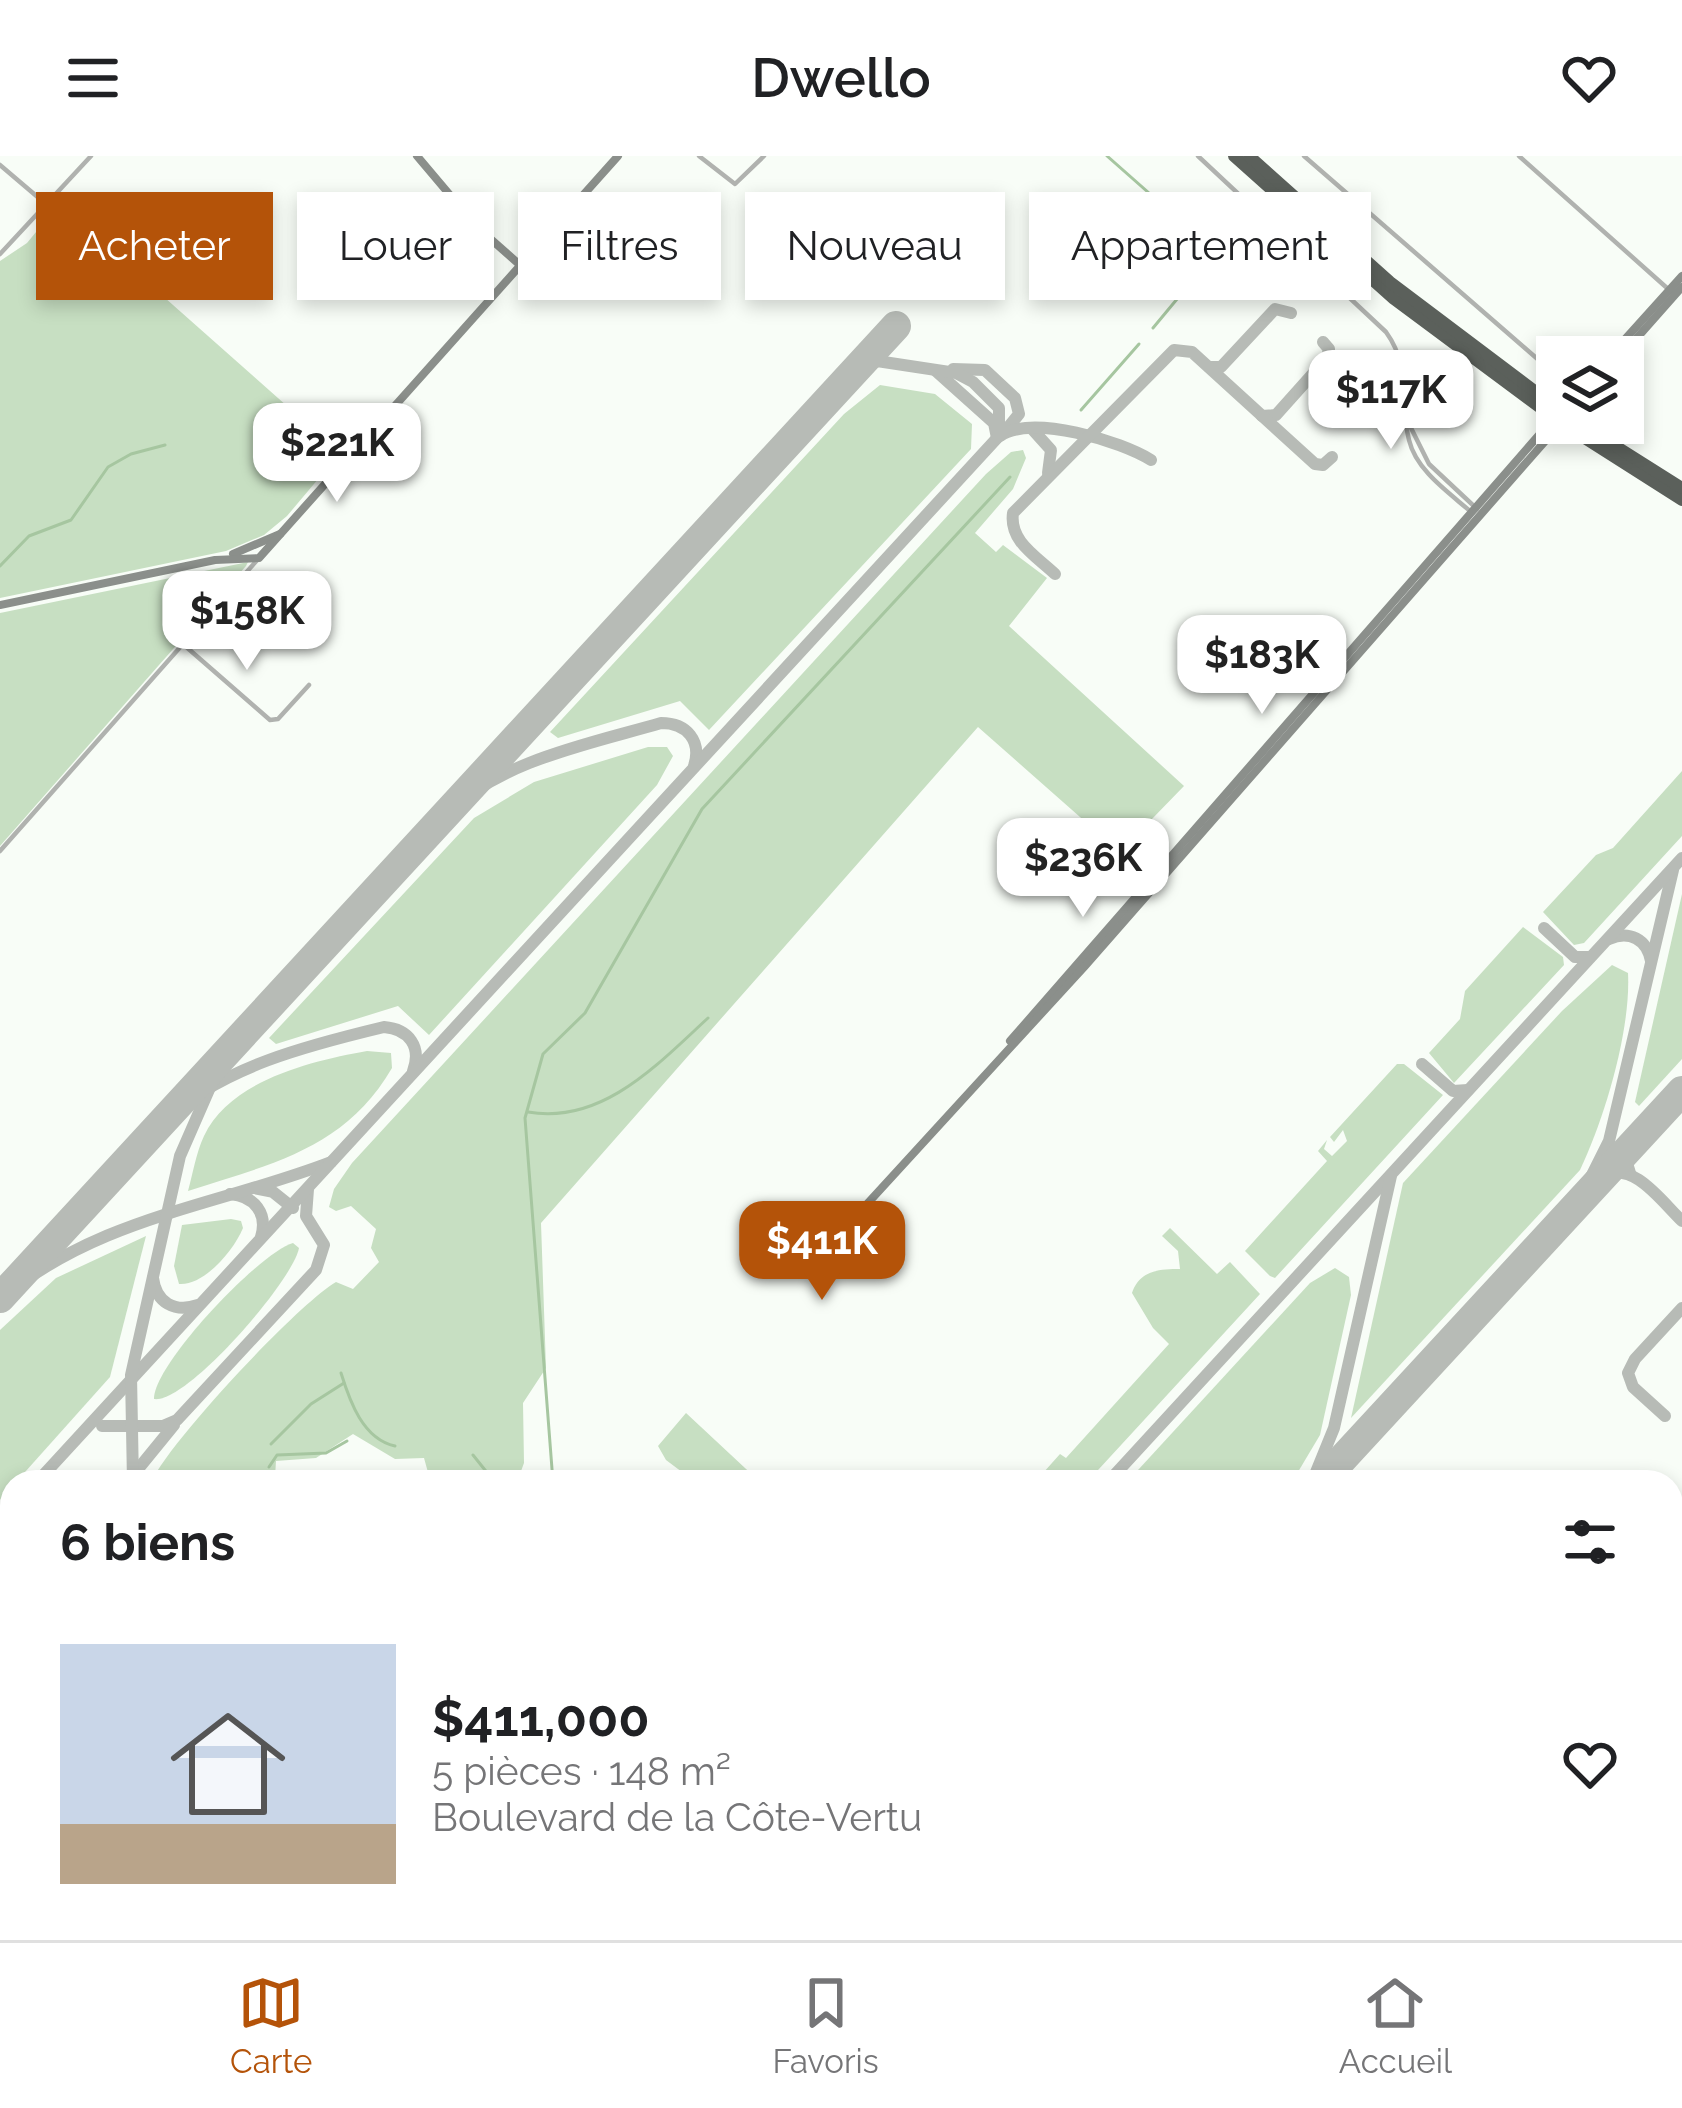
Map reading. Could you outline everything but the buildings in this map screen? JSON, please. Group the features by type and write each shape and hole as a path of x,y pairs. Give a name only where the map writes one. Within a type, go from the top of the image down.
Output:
{"highway":[{"path":"1234,156 1381,288 1536,406"},
{"path":"1249,157 1536,404"},
{"path":"1593,444 1682,500"},
{"path":"1612,444 1682,488"}],"street":[{"path":"60,192 92,156"},
{"path":"417,156 477,227 518,263"},
{"path":"586,192 618,156"},
{"path":"699,156 736,184 764,156"},
{"path":"1198,156 1386,332 1403,364 1408,439 1419,462 1477,513"},
{"path":"1304,156 1536,358"},
{"path":"1519,156 1676,290"},
{"path":"0,165 36,196"},
{"path":"0,254 36,217"},
{"path":"0,850 518,267"},
{"path":"1637,336 1676,290 1682,275"},
{"path":"1630,336 1676,290"},
{"path":"844,1231 827,1256 828,1275 817,1281 812,1268 844,1231 993,1064 1536,444"},
{"path":"0,605 214,560 281,534"},
{"path":"214,560 259,559"},
{"path":"184,644 270,720 278,719 309,685"}],"green space":[{"path":"36,232 36,300 167,300 340,453 287,516 264,535 226,551 0,598 0,261"},
{"path":"880,385 935,394 972,424 971,449 709,730 680,701 558,738 550,732 844,414"},
{"path":"1023,450 1026,458 1013,489 975,533 996,552 1003,545 1047,578 1009,626 1184,786 1151,820 1161,830 1131,862 978,727 541,1223 546,1368 523,1403 521,1470 427,1470 424,1458 395,1459 353,1434 316,1458 276,1461 275,1470 159,1470 208,1407 293,1317 336,1282 353,1289 379,1262 371,1248 376,1229 351,1206 336,1211 329,1207 334,1189 352,1163 1011,452"},
{"path":"248,562 246,566 0,846 0,613"},
{"path":"648,747 667,747 673,756 657,785 429,1035 398,1006 276,1044 269,1038 474,818 534,782"},
{"path":"1682,771 1682,836 1584,943 1574,945 1543,912 1596,855 1613,848"},
{"path":"1682,894 1682,1059 1639,1106 1635,1102"},
{"path":"1523,927 1563,957 1564,965 1454,1083 1429,1053 1460,1019 1465,991"},
{"path":"1612,965 1628,973 1621,1046 1580,1170 1351,1418 1403,1183 1562,1011"},
{"path":"367,1051 391,1053 392,1068 352,1118 304,1150 188,1191 204,1136 233,1100 275,1076"},
{"path":"1397,1064 1404,1064 1443,1095 1275,1278 1270,1276 1245,1251 1327,1161 1318,1151 1327,1140 1324,1149 1332,1156 1347,1141 1343,1130 1334,1142 1330,1137"},
{"path":"241,1221 243,1228 225,1256 208,1273 179,1284 174,1266 182,1225"},
{"path":"1170,1228 1217,1274 1230,1262 1260,1294 1098,1470 1046,1470 1060,1454 1066,1458 1169,1344 1132,1293 1145,1275 1180,1269 1178,1251 1162,1236"},
{"path":"146,1236 110,1377 27,1470 0,1470 0,1330 56,1278"},
{"path":"293,1243 299,1248 292,1264 236,1338 189,1382 154,1399 171,1362 210,1312 257,1267"},
{"path":"1335,1268 1349,1277 1351,1295 1320,1435 1299,1470 1138,1470 1310,1283"},
{"path":"686,1413 747,1470 679,1470 658,1446"}],"waterway":[{"path":"1107,156 1148,192"},
{"path":"1153,328 1176,300"},
{"path":"1081,410 1139,344"},
{"path":"0,566 29,536 71,520 108,467 131,454 165,445"},
{"path":"552,1470 525,1118 543,1054 585,1013 702,809 1010,477"},
{"path":"528,1112 555,1114 604,1100 649,1071 708,1018"},
{"path":"341,1373 366,1427 395,1446"},
{"path":"271,1444 311,1404 344,1383"},
{"path":"269,1467 277,1455 326,1453 347,1441"},
{"path":"473,1455 485,1470"}],"taxiway":[{"path":"1209,367 1221,367 1275,309 1291,313"},
{"path":"1262,416 1276,415 1327,358 1329,349 1323,342"},
{"path":"1055,574 1020,540 1013,513 1174,350 1192,352 1315,464 1323,465 1332,457"},
{"path":"48,1470 999,436 999,408 973,382 956,373 877,361 855,371"},
{"path":"953,369 985,370 1015,398 1019,414 1006,430"},
{"path":"936,371 994,423 997,438"},
{"path":"1000,436 1014,430 1054,429 1098,438 1151,460"},
{"path":"1033,430 1051,450 1048,473"},
{"path":"446,814 468,795 520,767 661,723 678,726 690,735 696,749 694,766"},
{"path":"1119,1470 1682,858"},
{"path":"1531,1255 1581,1197 1609,1141 1673,870"},
{"path":"1544,928 1575,957 1590,957"},
{"path":"1609,939 1636,938 1651,961"},
{"path":"133,1470 131,1375 180,1156 211,1085 255,1022"},
{"path":"164,1121 239,1072 296,1050 384,1027 400,1031 411,1041 416,1054 413,1071"},
{"path":"1422,1064 1453,1091 1468,1090"},
{"path":"1630,1173 1626,1160 1632,1145"},
{"path":"0,1300 37,1272 116,1232 331,1162"},
{"path":"1604,1176 1615,1173 1636,1178 1682,1221"},
{"path":"1317,1470 1334,1428 1391,1176"},
{"path":"254,1188 273,1192 293,1208"},
{"path":"102,1426 163,1426 177,1420 316,1270 324,1245 306,1216 308,1189"},
{"path":"230,1194 258,1208 263,1221 261,1237"},
{"path":"153,1278 158,1294 168,1304 198,1305"},
{"path":"1665,1416 1633,1387 1628,1373 1682,1308"},
{"path":"137,1470 174,1425"}],"runway":[{"path":"0,1298 896,326"},
{"path":"1332,1470 1682,1091"}]}
